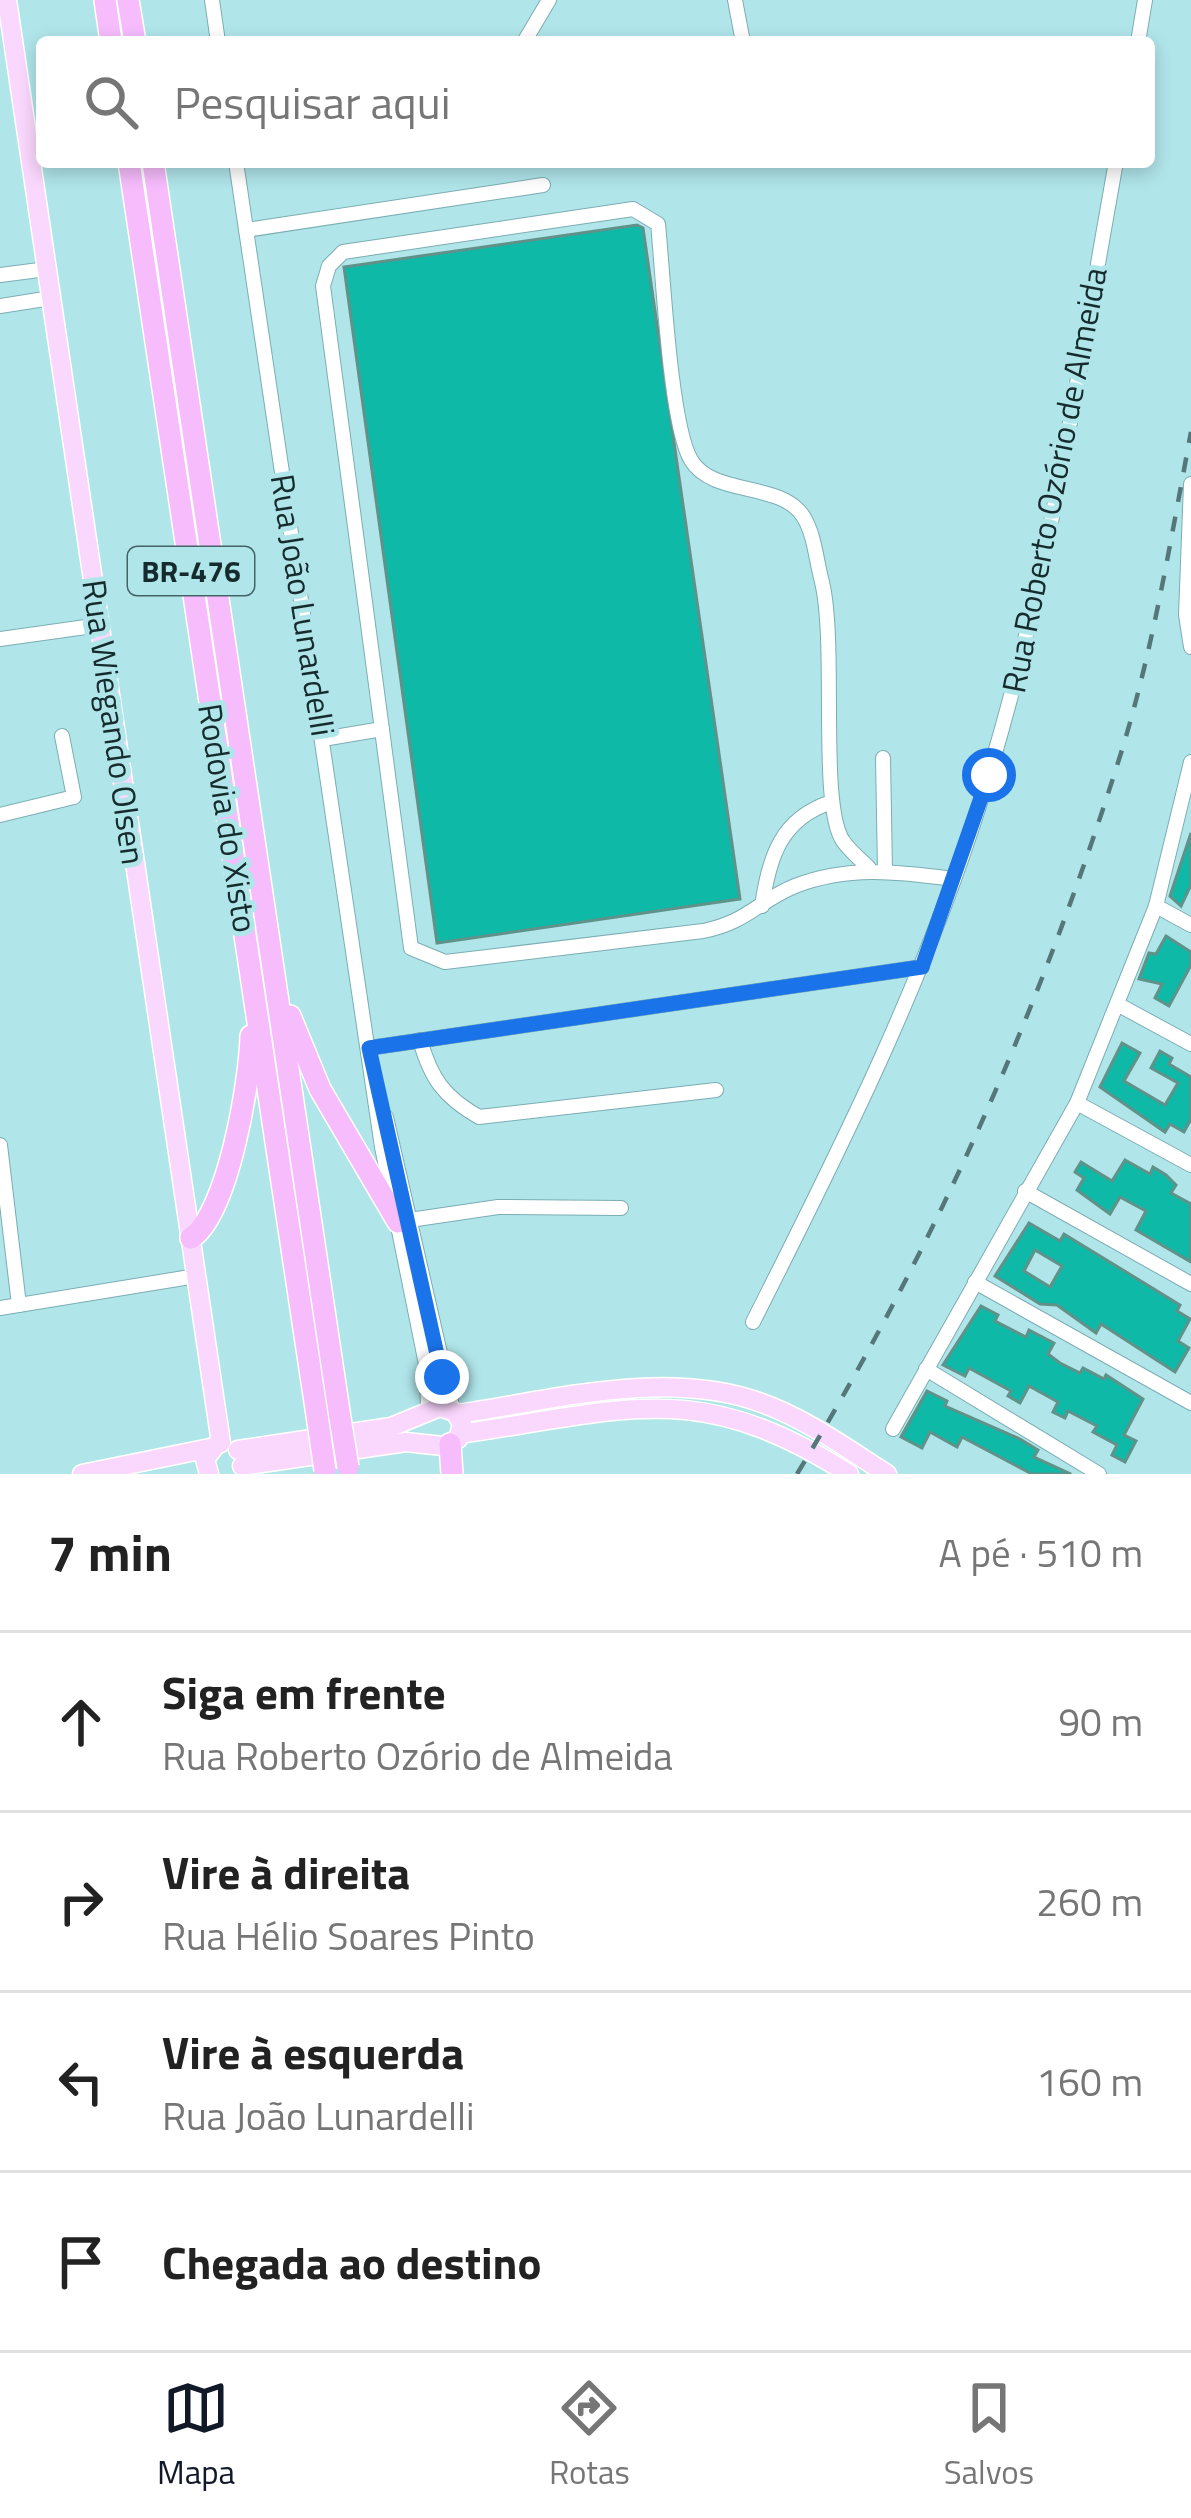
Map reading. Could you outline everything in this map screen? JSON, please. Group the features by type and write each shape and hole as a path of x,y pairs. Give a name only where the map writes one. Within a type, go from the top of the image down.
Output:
{"highway":[{"path":"105,0 110,36"},
{"path":"128,0 134,36"},
{"name":"Rodovia do Xisto","path":"130,168 263,978"},
{"name":"Rodovia do Xisto","path":"154,168 263,978 337,1471"},
{"path":"263,978 312,1075 404,1221"},
{"path":"190,1238 214,1214 240,1112 263,978"},
{"path":"450,1429 452,1474"}],"main road":[{"name":"Rua Wiegando Olsen","path":"7,0 190,1238 230,1456 205,1459 208,1474"},
{"path":"428,1413 423,1425 450,1429 628,1390 699,1389 786,1413 887,1474"},
{"path":"230,1456 391,1427 440,1407 450,1429"},
{"path":"82,1474 450,1429 679,1407 747,1419 849,1474"},
{"path":"186,1474 208,1474"}],"street":[{"path":"212,0 217,36"},
{"path":"528,36 549,0"},
{"path":"735,0 742,36"},
{"path":"1139,36 1145,0"},
{"name":"Rua João Lunardelli","path":"237,168 369,1048 450,1429"},
{"name":"Rua Roberto Ozório de Almeida","path":"753,1322 868,1092 955,878 1031,622 1115,168"},
{"path":"246,230 543,185"},
{"path":"877,869 842,840 832,802 829,604 807,525 800,511 787,503 701,473 688,457 671,361 658,224 633,209 343,252 329,266 323,286 411,949 446,962 703,931 736,924 795,886 877,869 955,878"},
{"path":"0,275 47,269"},
{"path":"0,306 51,298"},
{"path":"1191,484 1186,589 1191,647"},
{"path":"0,639 100,625"},
{"path":"323,739 382,729"},
{"path":"0,815 74,797 62,736"},
{"path":"877,869 883,758"},
{"path":"893,1429 1077,1102 1156,906 1187,804 1191,762"},
{"path":"762,906 768,861 787,830 805,811 832,802"},
{"path":"1156,906 1191,925"},
{"path":"369,1048 922,967"},
{"path":"1117,1004 1191,1043"},
{"path":"420,1040 431,1078 453,1102 479,1117 716,1090"},
{"path":"1077,1102 1191,1166"},
{"path":"0,1145 19,1305"},
{"path":"1025,1191 1191,1284"},
{"path":"404,1221 498,1207 621,1208"},
{"name":"Rua João Lunardelli","path":"404,1221 427,1369 428,1413"},
{"path":"0,1308 196,1276"},
{"path":"975,1282 1191,1403"},
{"path":"926,1370 1099,1474"}],"building":[{"path":"637,225 643,228 740,899 437,943 344,267"},
{"path":"1191,833 1191,885 1181,906 1170,896"},
{"path":"1166,936 1191,952 1191,965 1169,1006 1155,998 1162,984 1139,979 1149,953 1156,954"},
{"path":"1122,1043 1140,1053 1124,1081 1165,1105 1178,1083 1151,1068 1160,1051 1172,1058 1169,1064 1191,1077 1191,1119 1184,1132 1170,1124 1165,1132 1100,1087"},
{"path":"1125,1160 1150,1174 1153,1167 1166,1175 1176,1185 1171,1193 1191,1204 1191,1262 1136,1230 1146,1211 1120,1197 1110,1214 1077,1190 1084,1178 1075,1172 1081,1162 1112,1181"},
{"path":"1029,1223 1060,1241 1064,1234 1180,1305 1177,1311 1190,1319 1178,1341 1189,1348 1175,1372 1101,1324 1096,1333 1057,1305 1040,1304 995,1276","holes":["1035,1250 1062,1266 1050,1287 1024,1271"]},
{"path":"981,1306 998,1315 995,1321 1026,1337 1029,1330 1054,1343 1048,1354 1060,1363 1080,1373 1083,1368 1104,1379 1106,1375 1143,1399 1124,1435 1136,1441 1125,1462 1112,1455 1117,1445 1093,1432 1097,1426 1068,1411 1065,1418 1053,1412 1058,1402 1029,1386 1020,1403 1008,1396 1011,1391 969,1368 965,1376 943,1365"},
{"path":"927,1391 947,1401 945,1406 1020,1439 1038,1450 1034,1457 1071,1474 1032,1474 962,1437 957,1447 930,1432 922,1448 901,1437"}],"railway":[{"path":"797,1474 939,1213 1056,940 1121,753 1143,674 1191,432"}],"route":[{"path":"442,1377 411,1220 369,1048 922,967 989,775"}]}
